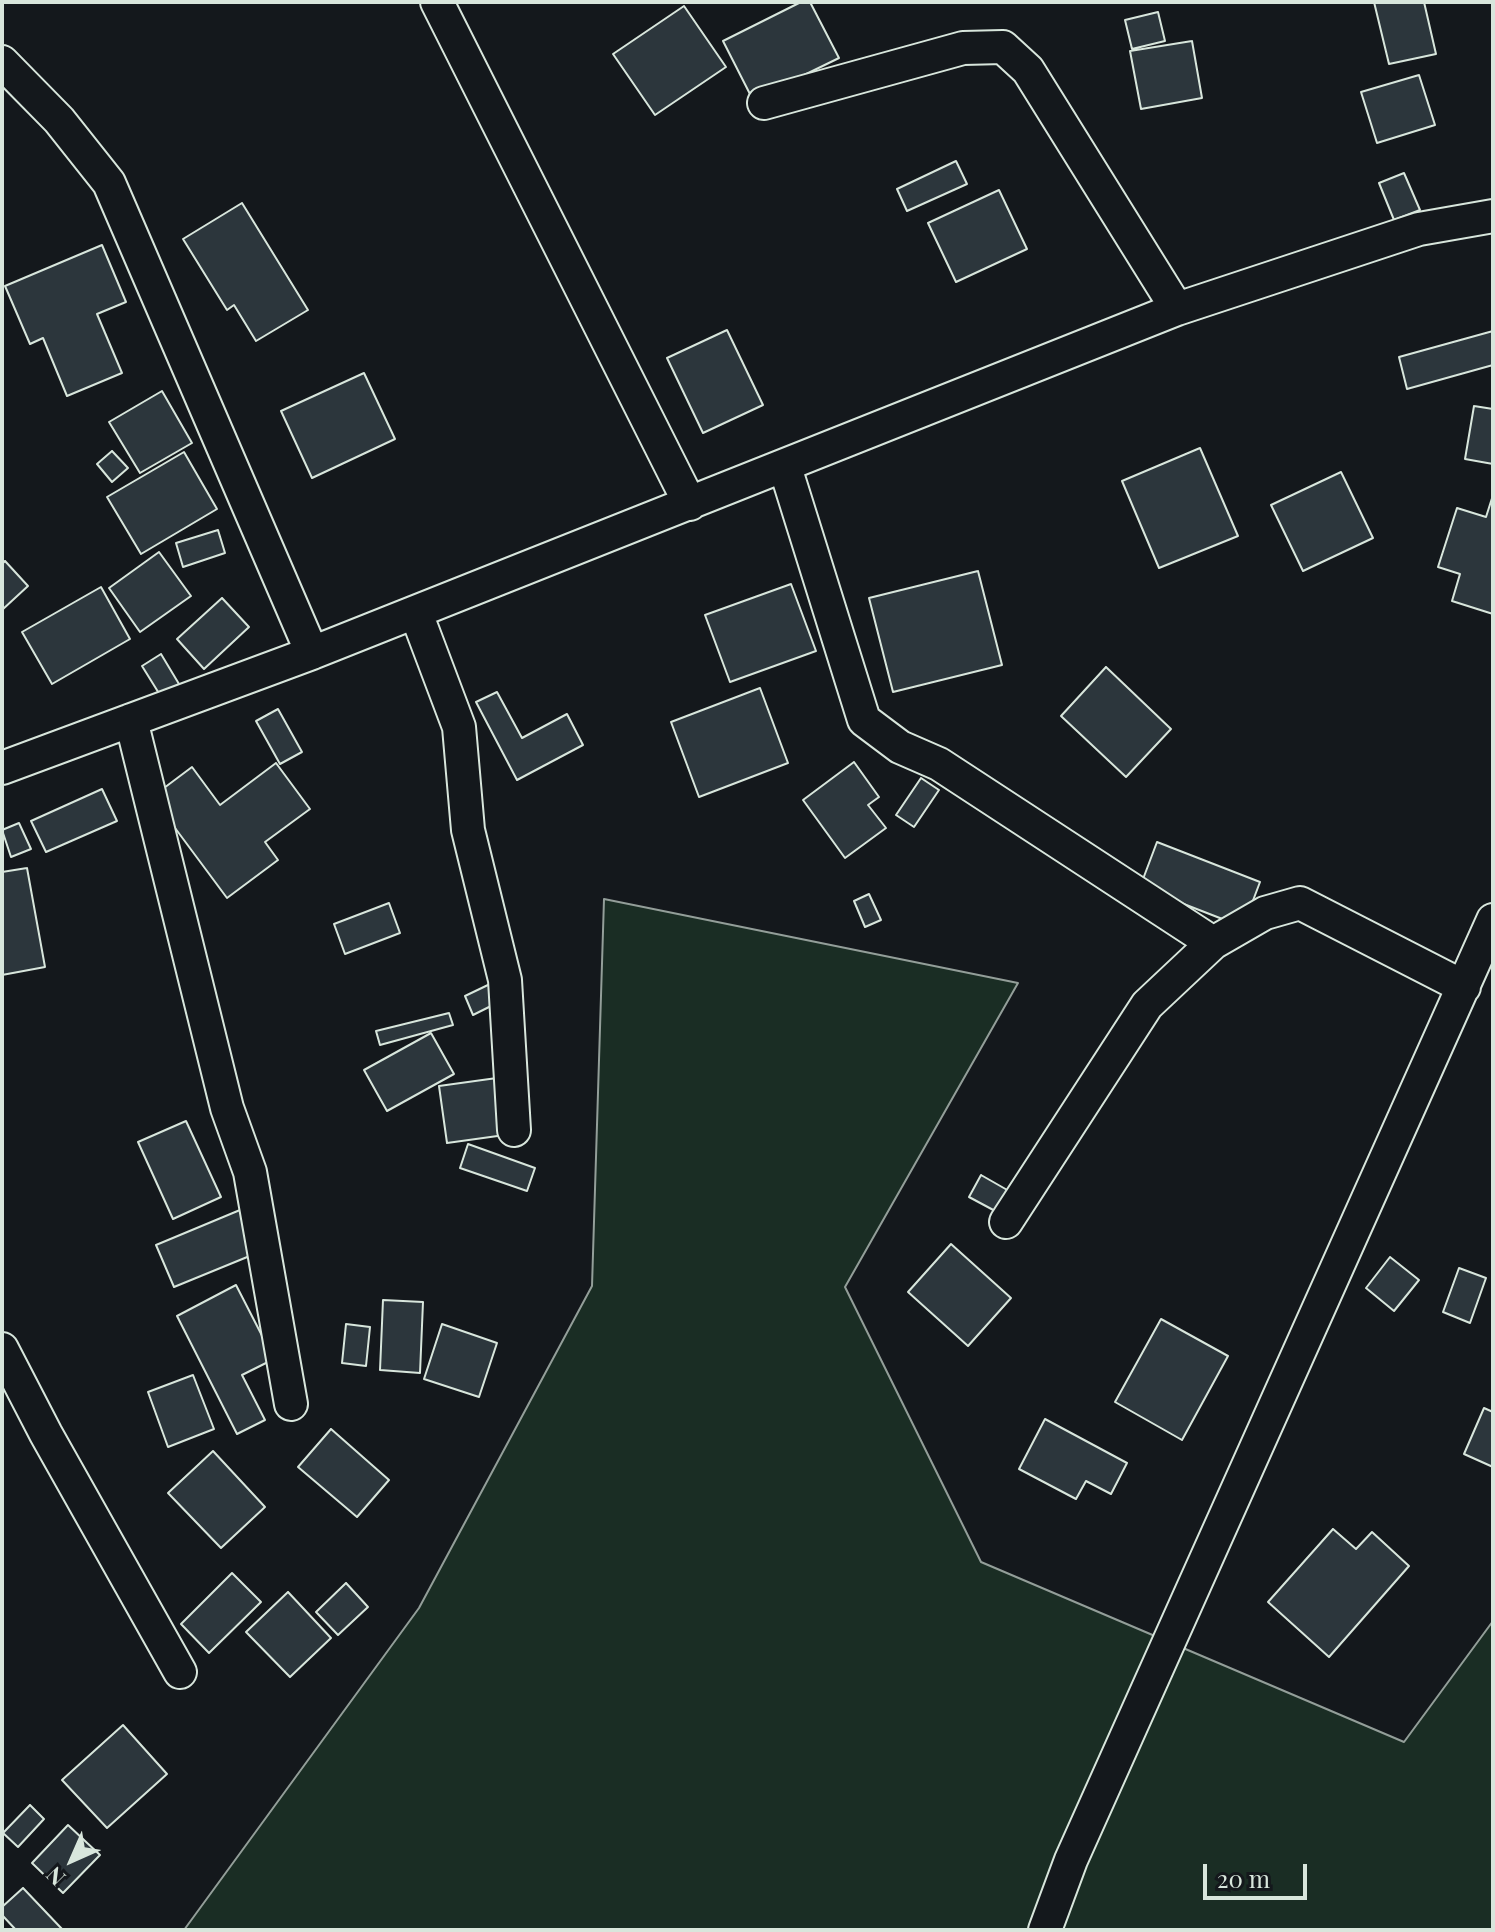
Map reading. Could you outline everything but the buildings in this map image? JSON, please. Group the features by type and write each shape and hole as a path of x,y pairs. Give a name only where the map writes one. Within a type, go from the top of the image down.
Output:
{"street":[{"path":"437,2 690,504"},
{"path":"764,103 963,48 1003,47 1028,70 1177,309"},
{"path":"2,62 59,120 109,183 312,653"},
{"path":"2,768 416,613 1177,309 1419,229 1493,216"},
{"path":"785,467 864,720 900,747 939,764 1213,943"},
{"path":"416,613 459,727 468,830 505,980 514,1130"},
{"path":"131,720 227,1108 250,1172 291,1404"},
{"path":"1006,1222 1147,1005 1213,943 1265,913 1300,903 1464,987"},
{"path":"1045,1930 1071,1860 1493,920"},
{"path":"2,1349 46,1434 180,1672"}],"green space":[{"path":"604,899 1018,983 845,1287 981,1562 1404,1742 1493,1621 1493,1930 184,1930 419,1608 592,1286"}]}
